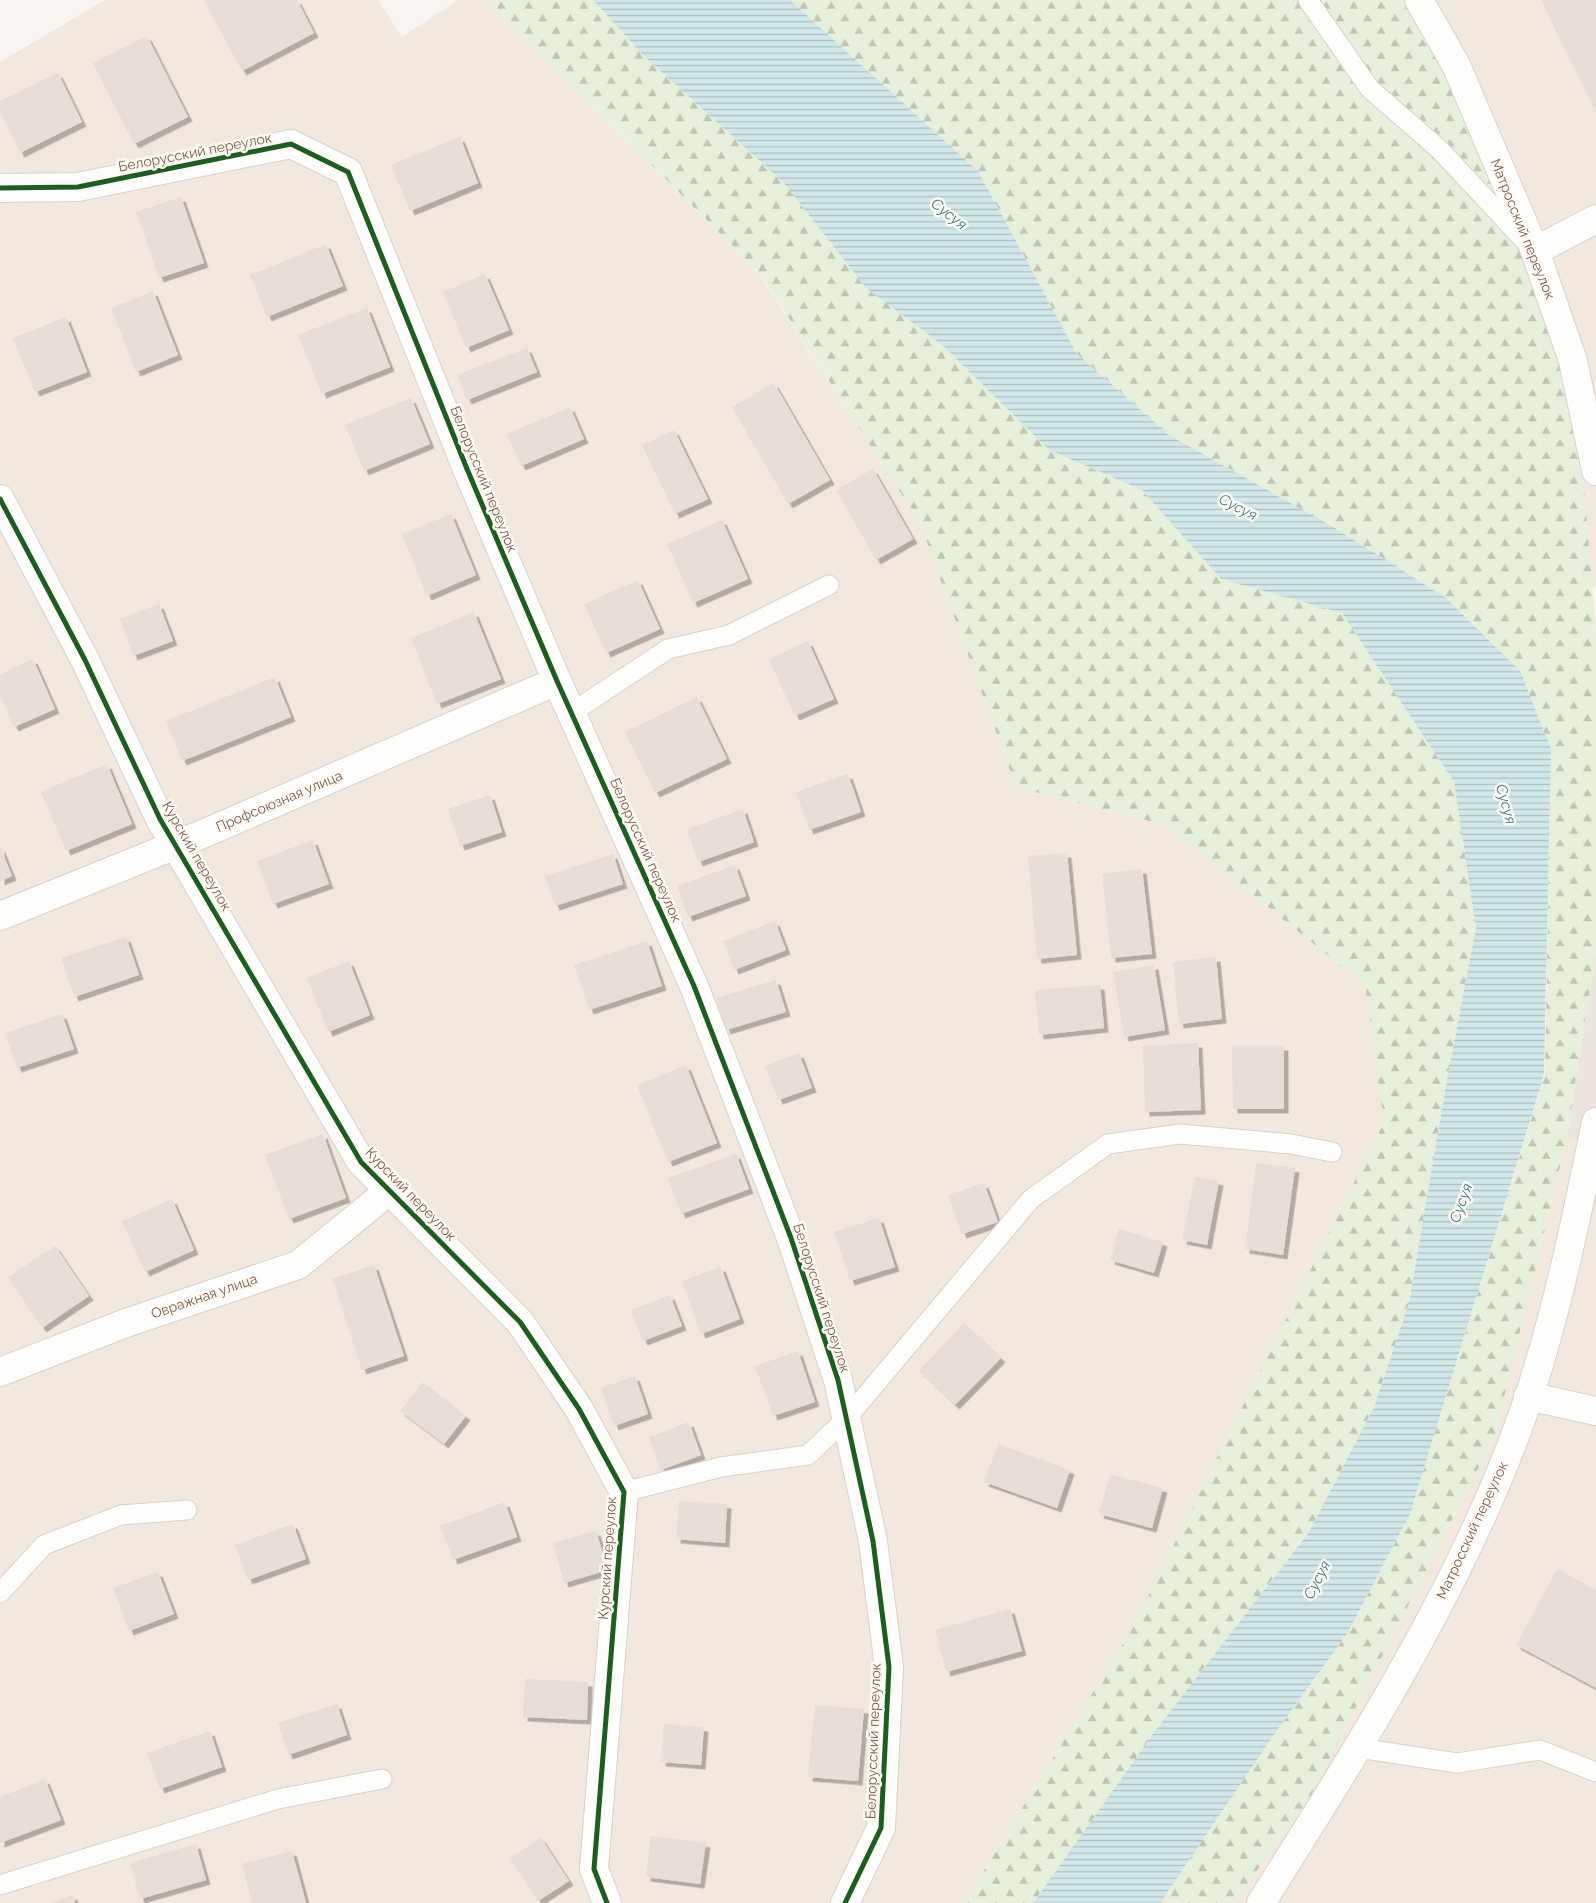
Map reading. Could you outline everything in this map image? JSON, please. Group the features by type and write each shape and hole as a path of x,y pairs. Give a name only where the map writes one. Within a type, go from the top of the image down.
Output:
{"street":[{"name":"Матросский переулок","path":"1418,0 1456,65 1535,251 1573,361 1596,471"},
{"name":"Белорусский переулок","path":"0,188 78,187 291,144 348,172 467,469 557,682 694,986 791,1238 838,1380 874,1540 889,1667 880,1828 845,1903"},
{"path":"1535,251 1596,219"},
{"name":"Курский переулок","path":"0,499 85,660 160,818 177,844 360,1162 520,1322 579,1409 624,1492 594,1870 607,1903"},
{"name":"Профсоюзная улица","path":"0,916 177,844 557,682"},
{"name":"Матросский переулок","path":"1261,1903 1358,1748 1456,1571 1504,1462 1528,1396 1569,1255 1596,1122"},
{"name":"Овражная улица","path":"0,1372 126,1323 298,1265 389,1191"},
{"path":"1528,1396 1596,1411"}],"lane":[{"path":"1308,0 1370,89 1440,149 1535,251"},
{"path":"571,713 668,650 729,635 829,585"},
{"path":"624,1492 721,1467 808,1455 846,1419 1031,1199 1108,1144 1180,1134 1291,1144 1332,1152"},
{"path":"0,1593 44,1545 121,1515 188,1510"},
{"path":"1358,1748 1457,1763 1540,1750 1596,1772"},
{"path":"0,1886 278,1800 382,1779"}],"shaded area":[{"path":"105,0 378,0 402,37 458,0 488,0 760,275 920,523 1016,787 1165,825 1365,985 1384,1122 1133,1627 964,1903 0,1903 0,62"},
{"path":"1419,0 1596,0 1596,586 1591,588 1573,361"},
{"path":"1596,951 1596,1145 1566,1142"},
{"path":"1566,1142 1596,1145 1596,1903 1233,1903 1307,1803 1494,1438"}],"green space":[{"path":"488,0 593,0 643,55 784,183 866,288 941,344 1049,450 1142,490 1221,579 1342,613 1454,782 1476,928 1446,1085 1409,1303 1374,1407 1309,1532 1155,1731 1033,1903 964,1903 1133,1627 1384,1122 1365,985 1165,825 1016,787 920,523 761,275"},
{"path":"790,0 1419,0 1573,361 1596,630 1596,951 1566,1142 1494,1438 1307,1803 1233,1903 1160,1903 1273,1736 1348,1632 1410,1514 1545,1074 1551,749 1445,597 1330,525 1169,435 1077,354 978,171"}],"water":[{"name":"Сусуя","path":"593,0 790,0 978,171 1077,354 1169,435 1330,525 1445,597 1520,671 1551,749 1544,1075 1410,1514 1348,1632 1273,1736 1160,1903 1033,1903 1155,1731 1309,1532 1374,1407 1409,1303 1446,1085 1476,928 1454,782 1342,613 1221,579 1142,490 1049,450 941,344 866,288 784,183 643,55"}],"building":[{"path":"297,0 314,33 242,71 204,1"},
{"path":"1541,0 1596,0 1596,113"},
{"path":"147,36 188,117 134,144 93,63"},
{"path":"58,73 82,122 20,153 0,113 0,101"},
{"path":"460,137 478,183 410,211 391,165"},
{"path":"181,197 204,263 159,278 136,212"},
{"path":"326,244 343,286 267,317 250,275"},
{"path":"485,274 509,330 466,348 443,292"},
{"path":"153,291 178,355 136,372 111,308"},
{"path":"367,308 390,367 322,394 298,335"},
{"path":"66,317 87,372 35,392 13,338"},
{"path":"527,348 537,372 467,400 457,375"},
{"path":"774,383 830,480 788,504 732,407"},
{"path":"411,398 430,444 364,471 345,425"},
{"path":"570,407 584,439 521,466 507,434"},
{"path":"674,430 708,499 675,514 642,445"},
{"path":"873,469 913,539 876,560 836,490"},
{"path":"451,514 476,575 427,596 402,534"},
{"path":"722,520 748,579 693,603 667,544"},
{"path":"638,580 660,629 606,653 584,604"},
{"path":"159,604 173,641 133,656 120,619"},
{"path":"474,612 501,679 437,704 411,638"},
{"path":"808,641 834,699 795,716 769,659"},
{"path":"33,659 55,709 14,727 0,695 0,674"},
{"path":"275,677 291,717 182,761 166,721"},
{"path":"697,697 727,759 655,793 625,732"},
{"path":"107,764 132,824 66,851 41,792"},
{"path":"848,774 861,812 809,830 796,792"},
{"path":"490,795 502,832 460,846 448,809"},
{"path":"743,809 754,842 698,862 687,829"},
{"path":"313,840 329,884 273,904 257,861"},
{"path":"0,846 12,876 0,881"},
{"path":"1067,853 1077,955 1037,959 1028,856"},
{"path":"613,854 623,884 555,906 545,876"},
{"path":"735,865 746,896 688,917 677,886"},
{"path":"1142,869 1152,954 1111,958 1102,874"},
{"path":"775,921 786,950 734,970 723,941"},
{"path":"126,937 139,975 74,997 61,958"},
{"path":"647,941 662,986 589,1010 574,965"},
{"path":"1216,957 1222,1019 1179,1024 1173,962"},
{"path":"349,961 370,1015 328,1032 307,978"},
{"path":"1154,965 1165,1030 1124,1037 1113,972"},
{"path":"776,980 786,1012 726,1030 716,998"},
{"path":"1100,985 1104,1028 1039,1035 1035,990"},
{"path":"62,1014 74,1049 17,1068 5,1033"},
{"path":"1198,1043 1201,1110 1145,1112 1143,1046"},
{"path":"1232,1046 1284,1046 1284,1109 1233,1109"},
{"path":"799,1053 812,1088 778,1100 765,1066"},
{"path":"686,1065 717,1143 668,1162 637,1085"},
{"path":"323,1134 346,1198 289,1219 265,1155"},
{"path":"736,1154 749,1189 681,1214 668,1178"},
{"path":"1256,1163 1295,1168 1283,1255 1245,1249"},
{"path":"1195,1177 1219,1181 1207,1245 1182,1240"},
{"path":"984,1183 998,1222 962,1234 948,1195"},
{"path":"172,1199 194,1250 145,1272 122,1221"},
{"path":"879,1218 895,1267 850,1281 834,1232"},
{"path":"1119,1229 1163,1242 1154,1273 1110,1260"},
{"path":"55,1246 89,1296 42,1328 8,1277"},
{"path":"374,1265 404,1356 362,1370 332,1279"},
{"path":"721,1267 740,1319 701,1334 682,1281"},
{"path":"670,1295 682,1326 643,1341 631,1310"},
{"path":"964,1323 1001,1358 955,1405 919,1371"},
{"path":"798,1351 815,1402 773,1416 755,1366"},
{"path":"635,1376 648,1414 614,1426 601,1388"},
{"path":"423,1382 466,1416 444,1444 400,1411"},
{"path":"689,1422 701,1455 661,1470 649,1437"},
{"path":"998,1444 1070,1470 1057,1508 984,1482"},
{"path":"1110,1474 1163,1488 1152,1528 1099,1514"},
{"path":"679,1501 727,1504 725,1543 676,1539"},
{"path":"505,1502 517,1537 453,1560 440,1526"},
{"path":"293,1524 306,1559 248,1580 235,1545"},
{"path":"596,1531 608,1570 564,1583 553,1543"},
{"path":"1557,1569 1596,1590 1596,1688 1516,1645"},
{"path":"158,1572 174,1614 129,1631 113,1588"},
{"path":"1010,1609 1022,1651 946,1672 935,1630"},
{"path":"525,1679 588,1682 587,1720 523,1717"},
{"path":"337,1704 347,1735 288,1755 278,1723"},
{"path":"815,1705 864,1709 858,1781 808,1777"},
{"path":"664,1724 704,1727 701,1765 661,1762"},
{"path":"210,1731 222,1767 160,1789 147,1753"},
{"path":"45,1779 61,1820 0,1843 0,1797"},
{"path":"651,1836 706,1843 700,1884 646,1877"},
{"path":"541,1838 569,1881 538,1901 510,1858"},
{"path":"196,1844 206,1880 140,1899 130,1863"},
{"path":"292,1851 306,1903 252,1903 242,1864"},
{"path":"73,1895 75,1903 50,1903"}],"cycle path":[{"path":"0,188 78,187 291,144 348,172 467,469 557,681 694,986 791,1238 838,1380 873,1541 889,1667 881,1828 845,1903"},
{"path":"0,499 85,660 160,819 361,1162 520,1322 579,1409 624,1492 594,1869 607,1903"}]}
